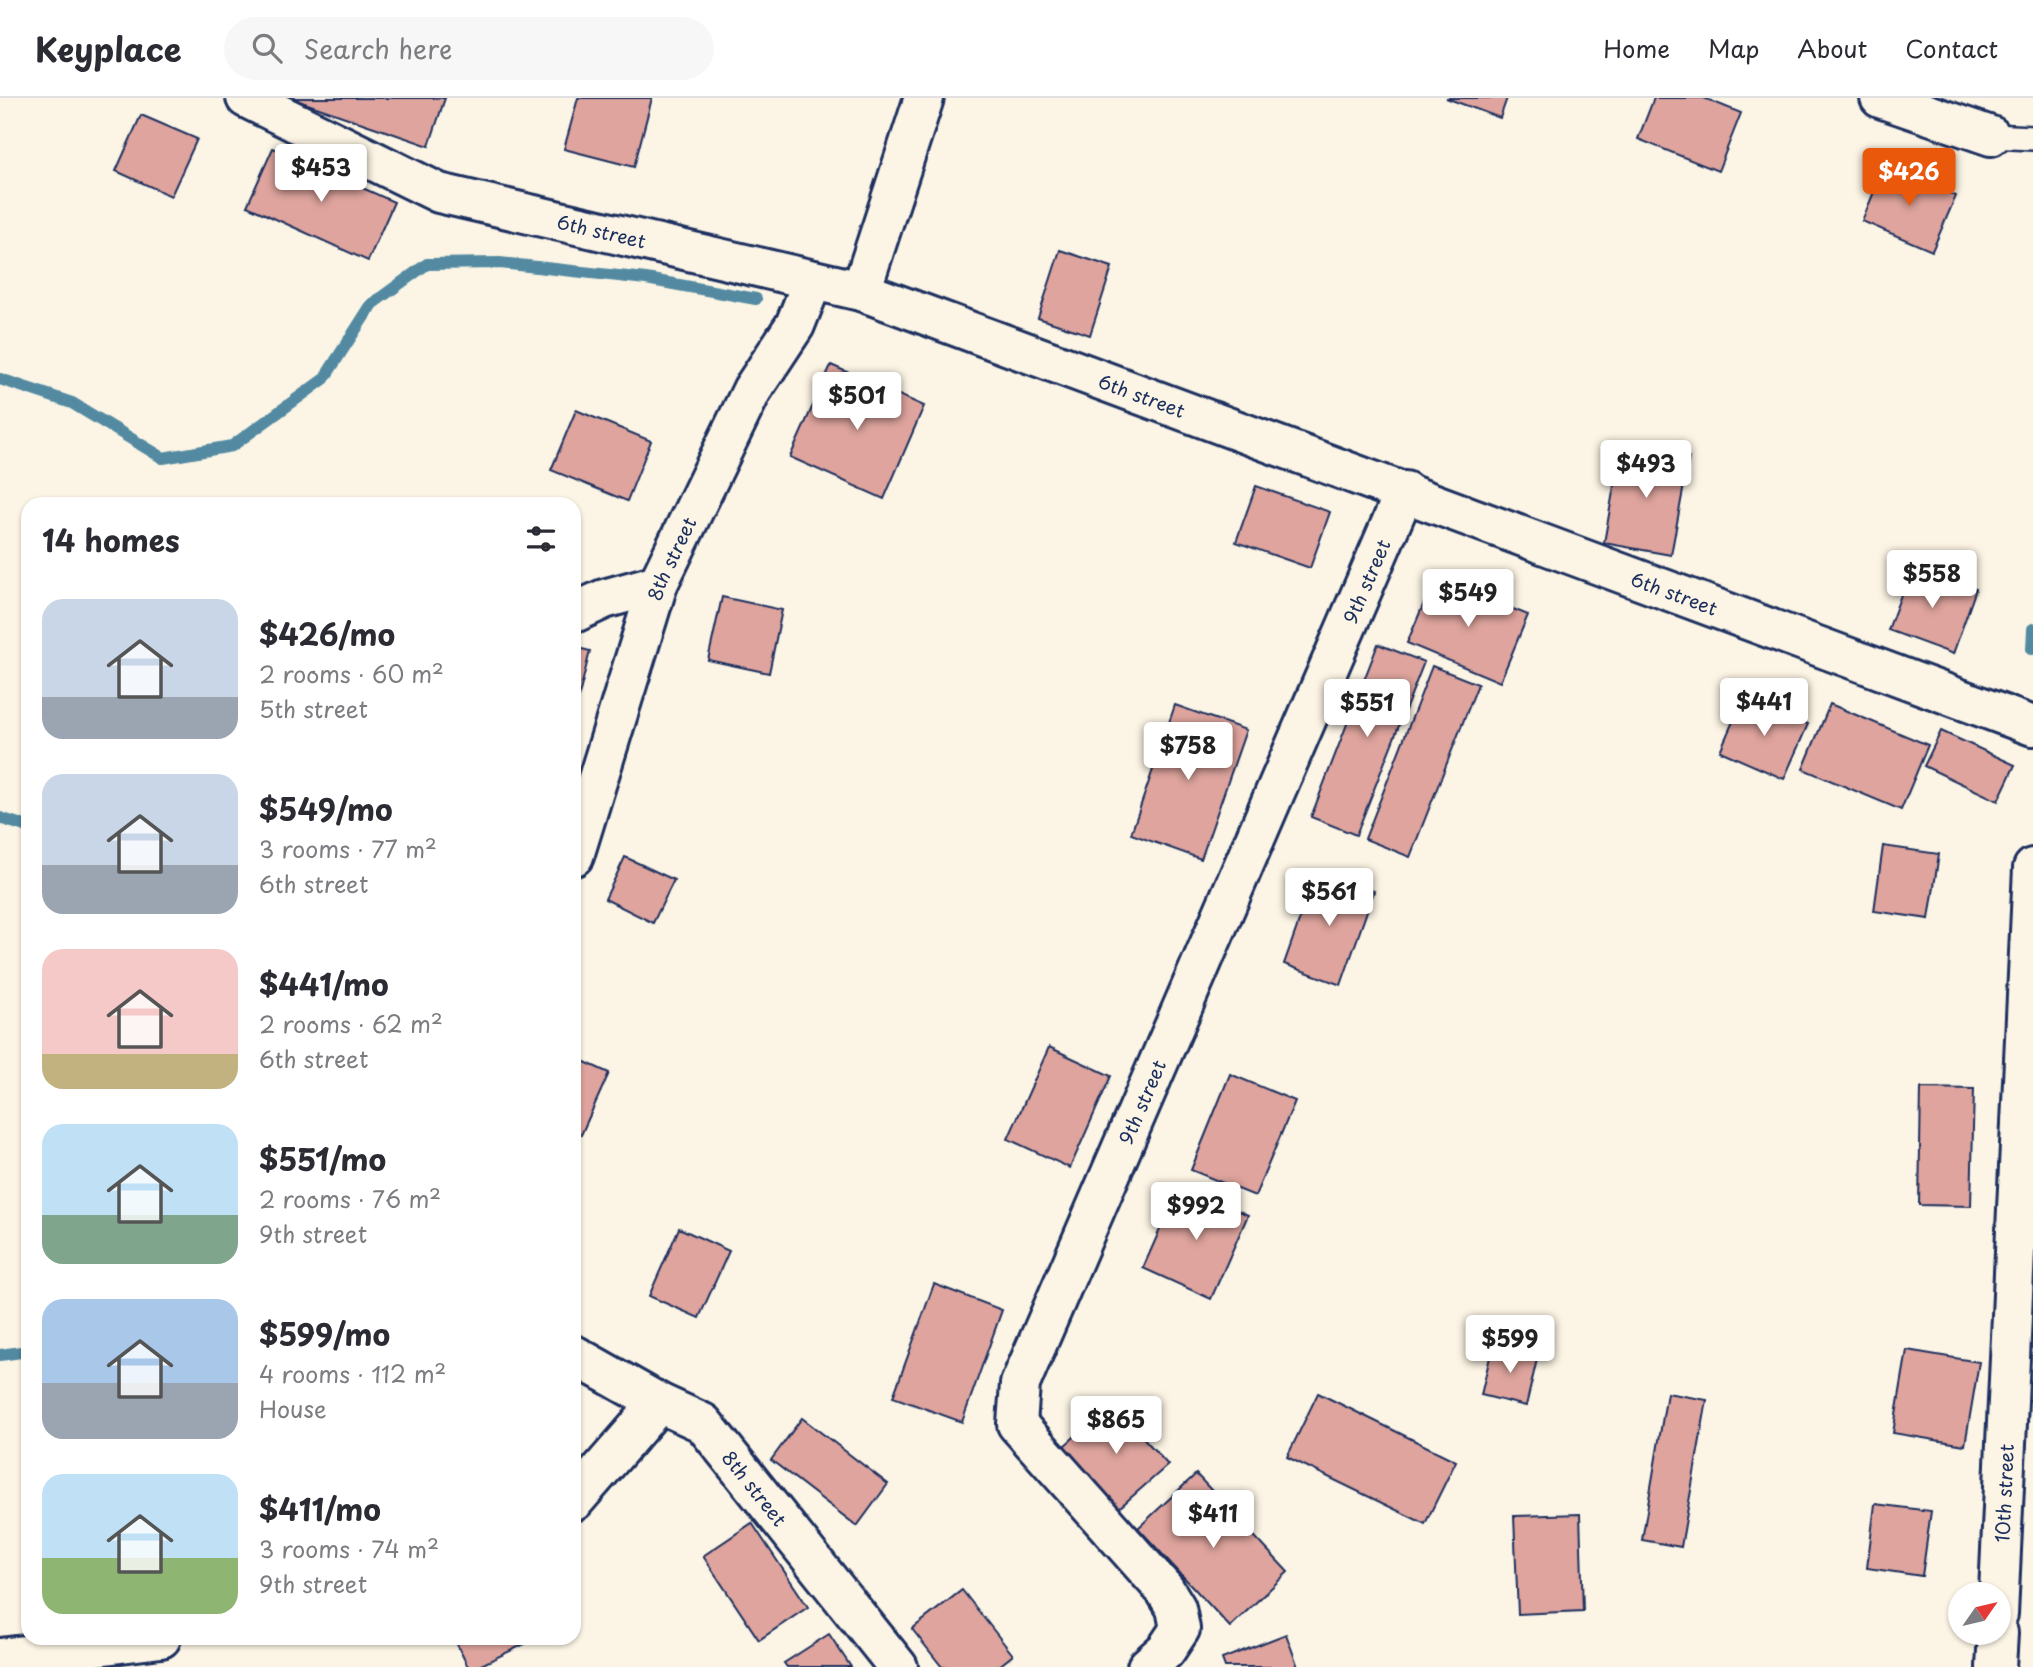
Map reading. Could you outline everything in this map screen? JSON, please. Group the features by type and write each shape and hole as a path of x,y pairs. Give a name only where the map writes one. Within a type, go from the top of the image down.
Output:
{"street":[{"name":"6th street","path":"246,98 439,193 861,291 2033,726"},
{"path":"861,291 924,98"},
{"path":"1881,98 1991,136"},
{"name":"8th street","path":"581,833 658,584 752,390 795,325 813,280"},
{"name":"9th street","path":"1147,1667 1167,1650 1180,1629 1176,1608 1165,1590 1017,1424 1020,1384 1405,491"},
{"path":"581,610 604,599 658,584"},
{"name":"10th street","path":"2000,1582 2033,868"},
{"name":"8th street","path":"581,1359 659,1403 703,1423 898,1667"},
{"path":"581,1493 659,1403"},
{"path":"0,1658 105,1645"},
{"path":"1996,1667 1997,1645"}],"lane":[{"path":"1991,136 2033,138"}],"building":[{"path":"290,98 445,98 429,146"},
{"path":"578,98 652,98 634,167 564,149"},
{"path":"1446,98 1507,98 1500,118"},
{"path":"1654,98 1704,98 1741,113 1718,171 1638,139"},
{"path":"141,115 197,139 171,196 116,171"},
{"path":"273,148 394,202 368,261 247,206"},
{"path":"1885,165 1956,196 1932,251 1862,221"},
{"path":"1060,250 1112,267 1090,335 1038,318"},
{"path":"831,365 924,406 884,499 790,457"},
{"path":"576,410 651,441 627,501 551,470"},
{"path":"1621,446 1689,458 1671,555 1604,543"},
{"path":"1256,486 1330,512 1310,568 1236,542"},
{"path":"1912,565 1976,589 1953,654 1888,630"},
{"path":"1435,577 1528,615 1500,682 1407,643"},
{"path":"722,597 782,610 769,673 708,660"},
{"path":"1378,644 1424,662 1356,835 1311,817"},
{"path":"581,649 590,651 581,688"},
{"path":"1432,666 1478,684 1410,857 1365,839"},
{"path":"1744,696 1808,724 1784,779 1720,751"},
{"path":"1830,704 1928,745 1901,810 1803,769"},
{"path":"1175,705 1246,730 1201,859 1131,834"},
{"path":"1941,731 2015,765 1998,801 1924,766"},
{"path":"1883,846 1939,854 1929,919 1874,911"},
{"path":"625,857 674,880 653,923 605,899"},
{"path":"1317,870 1374,891 1341,985 1284,964"},
{"path":"1049,1047 1111,1076 1070,1168 1008,1139"},
{"path":"581,1060 609,1073 581,1135"},
{"path":"1230,1074 1295,1101 1255,1196 1191,1170"},
{"path":"1921,1088 1974,1089 1971,1206 1919,1205"},
{"path":"1180,1184 1248,1215 1211,1299 1143,1268"},
{"path":"679,1228 729,1251 699,1318 649,1296"},
{"path":"934,1284 1002,1310 962,1422 893,1397"},
{"path":"1493,1344 1538,1355 1526,1406 1481,1395"},
{"path":"1907,1350 1979,1362 1965,1445 1893,1433"},
{"path":"1318,1393 1456,1461 1425,1524 1287,1457"},
{"path":"1667,1393 1707,1400 1681,1547 1642,1540"},
{"path":"1112,1403 1168,1465 1119,1508 1064,1446"},
{"path":"802,1418 888,1484 857,1526 771,1460"},
{"path":"1196,1474 1288,1572 1230,1627 1138,1528"},
{"path":"1875,1504 1931,1511 1922,1576 1867,1568"},
{"path":"1580,1514 1583,1611 1518,1614 1514,1516"},
{"path":"752,1523 808,1607 759,1640 703,1556"},
{"path":"962,1590 1013,1655 998,1667 942,1667 912,1629"},
{"path":"829,1634 851,1667 787,1667 784,1663"},
{"path":"1286,1634 1298,1667 1225,1667 1222,1659"},
{"path":"457,1645 523,1645 477,1667 468,1667"}],"waterway":[{"path":"0,379 72,403 163,458 232,446 324,379 372,304 427,264 500,263 646,279 756,299"},
{"path":"2032,649 2033,629"},
{"path":"0,818 21,825"},
{"path":"0,1355 21,1352"}]}
